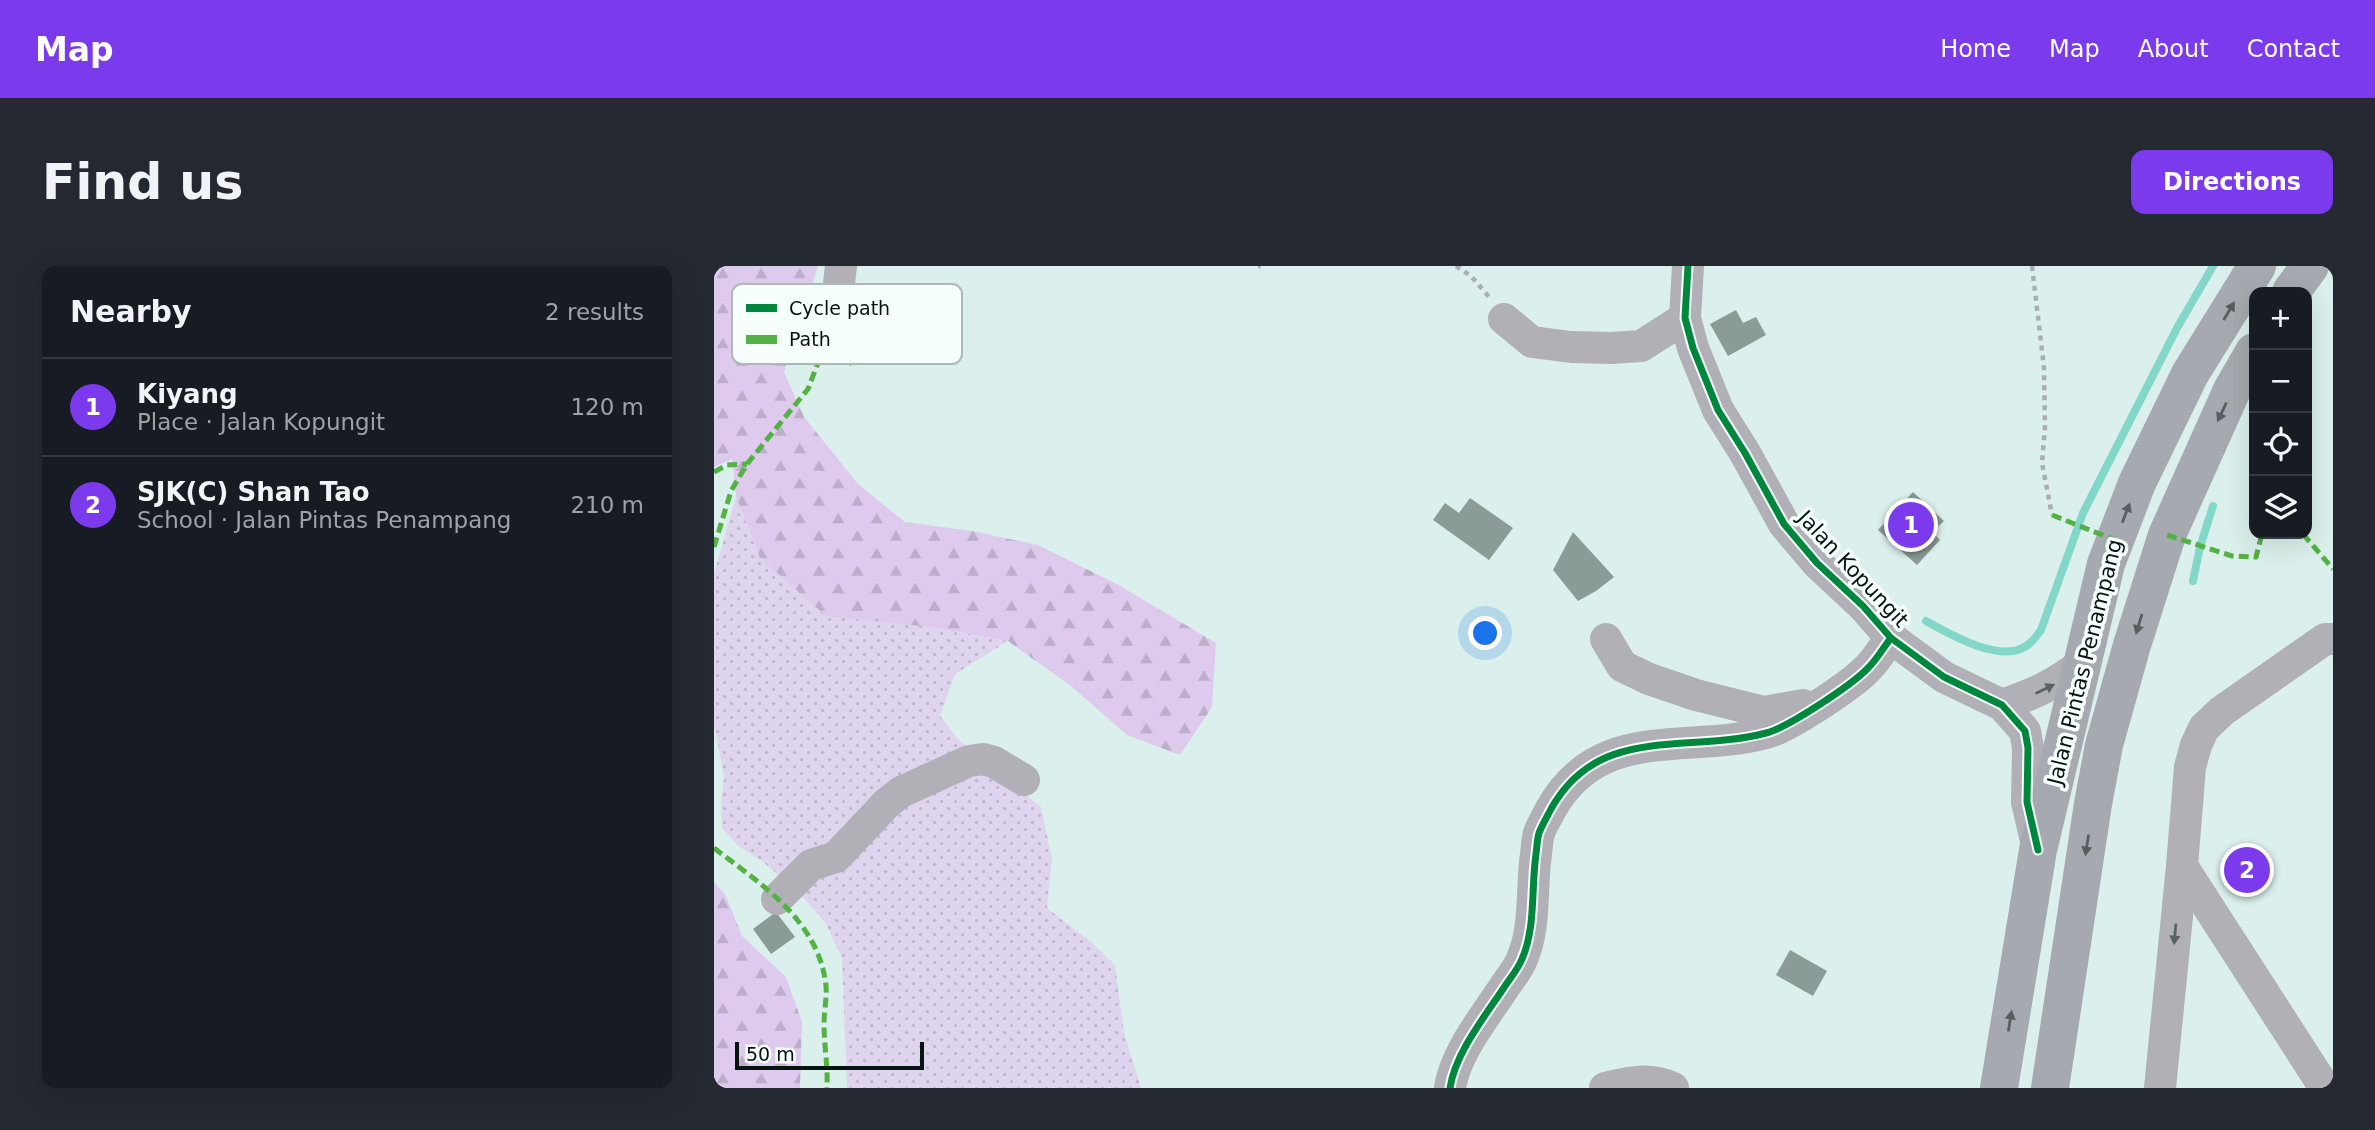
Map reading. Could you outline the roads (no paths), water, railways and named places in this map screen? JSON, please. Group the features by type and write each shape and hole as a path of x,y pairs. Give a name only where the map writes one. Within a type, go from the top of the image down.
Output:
{"main road":[{"name":"Jalan Pintas Penampang","path":"1999,1088 2038,849 2106,564 2137,483 2190,374 2257,266"},
{"path":"2295,287 2310,266"},
{"name":"Jalan Pintas Penampang","path":"2050,1088 2093,804 2105,745 2129,657 2166,535 2232,390 2249,361"}],"street":[{"path":"839,284 841,266"},
{"name":"Jalan Kopungit","path":"1688,266 1685,318 1693,348 1718,410 1784,524 1817,563 1891,638 1944,677 2002,705 2025,731 2028,748 2027,802 2038,849"},
{"path":"1504,319 1532,342 1611,348 1641,346 1685,318"},
{"path":"1450,1088 1452,1074 1461,1057 1522,960 1530,933 1538,835 1552,807 1570,784 1590,766 1611,754 1664,744 1769,733 1852,683 1869,667 1891,638"},
{"path":"1606,639 1622,666 1649,679 1696,695 1737,703 1764,712 1825,700"},
{"path":"2160,1088 2190,766 2196,745 2204,728 2222,711 2325,639 2333,639"},
{"path":"2002,705 2058,682 2083,663"},
{"path":"778,898 811,865 836,858 887,803 901,792 969,761 994,762 1024,780"},
{"path":"2182,866 2325,1088"},
{"path":"1605,1088 1642,1080 1659,1081 1673,1088"}],"waterway":[{"path":"1926,621 1963,640 1992,650 2007,652 2019,649 2036,637 2041,630 2083,513 2177,328 2213,266"},
{"path":"2193,581 2213,506"}],"place":[{"name":"Kiyang","path":"1911,525"},
{"name":"SJK(C) Shan Tao","path":"2247,870"}]}
